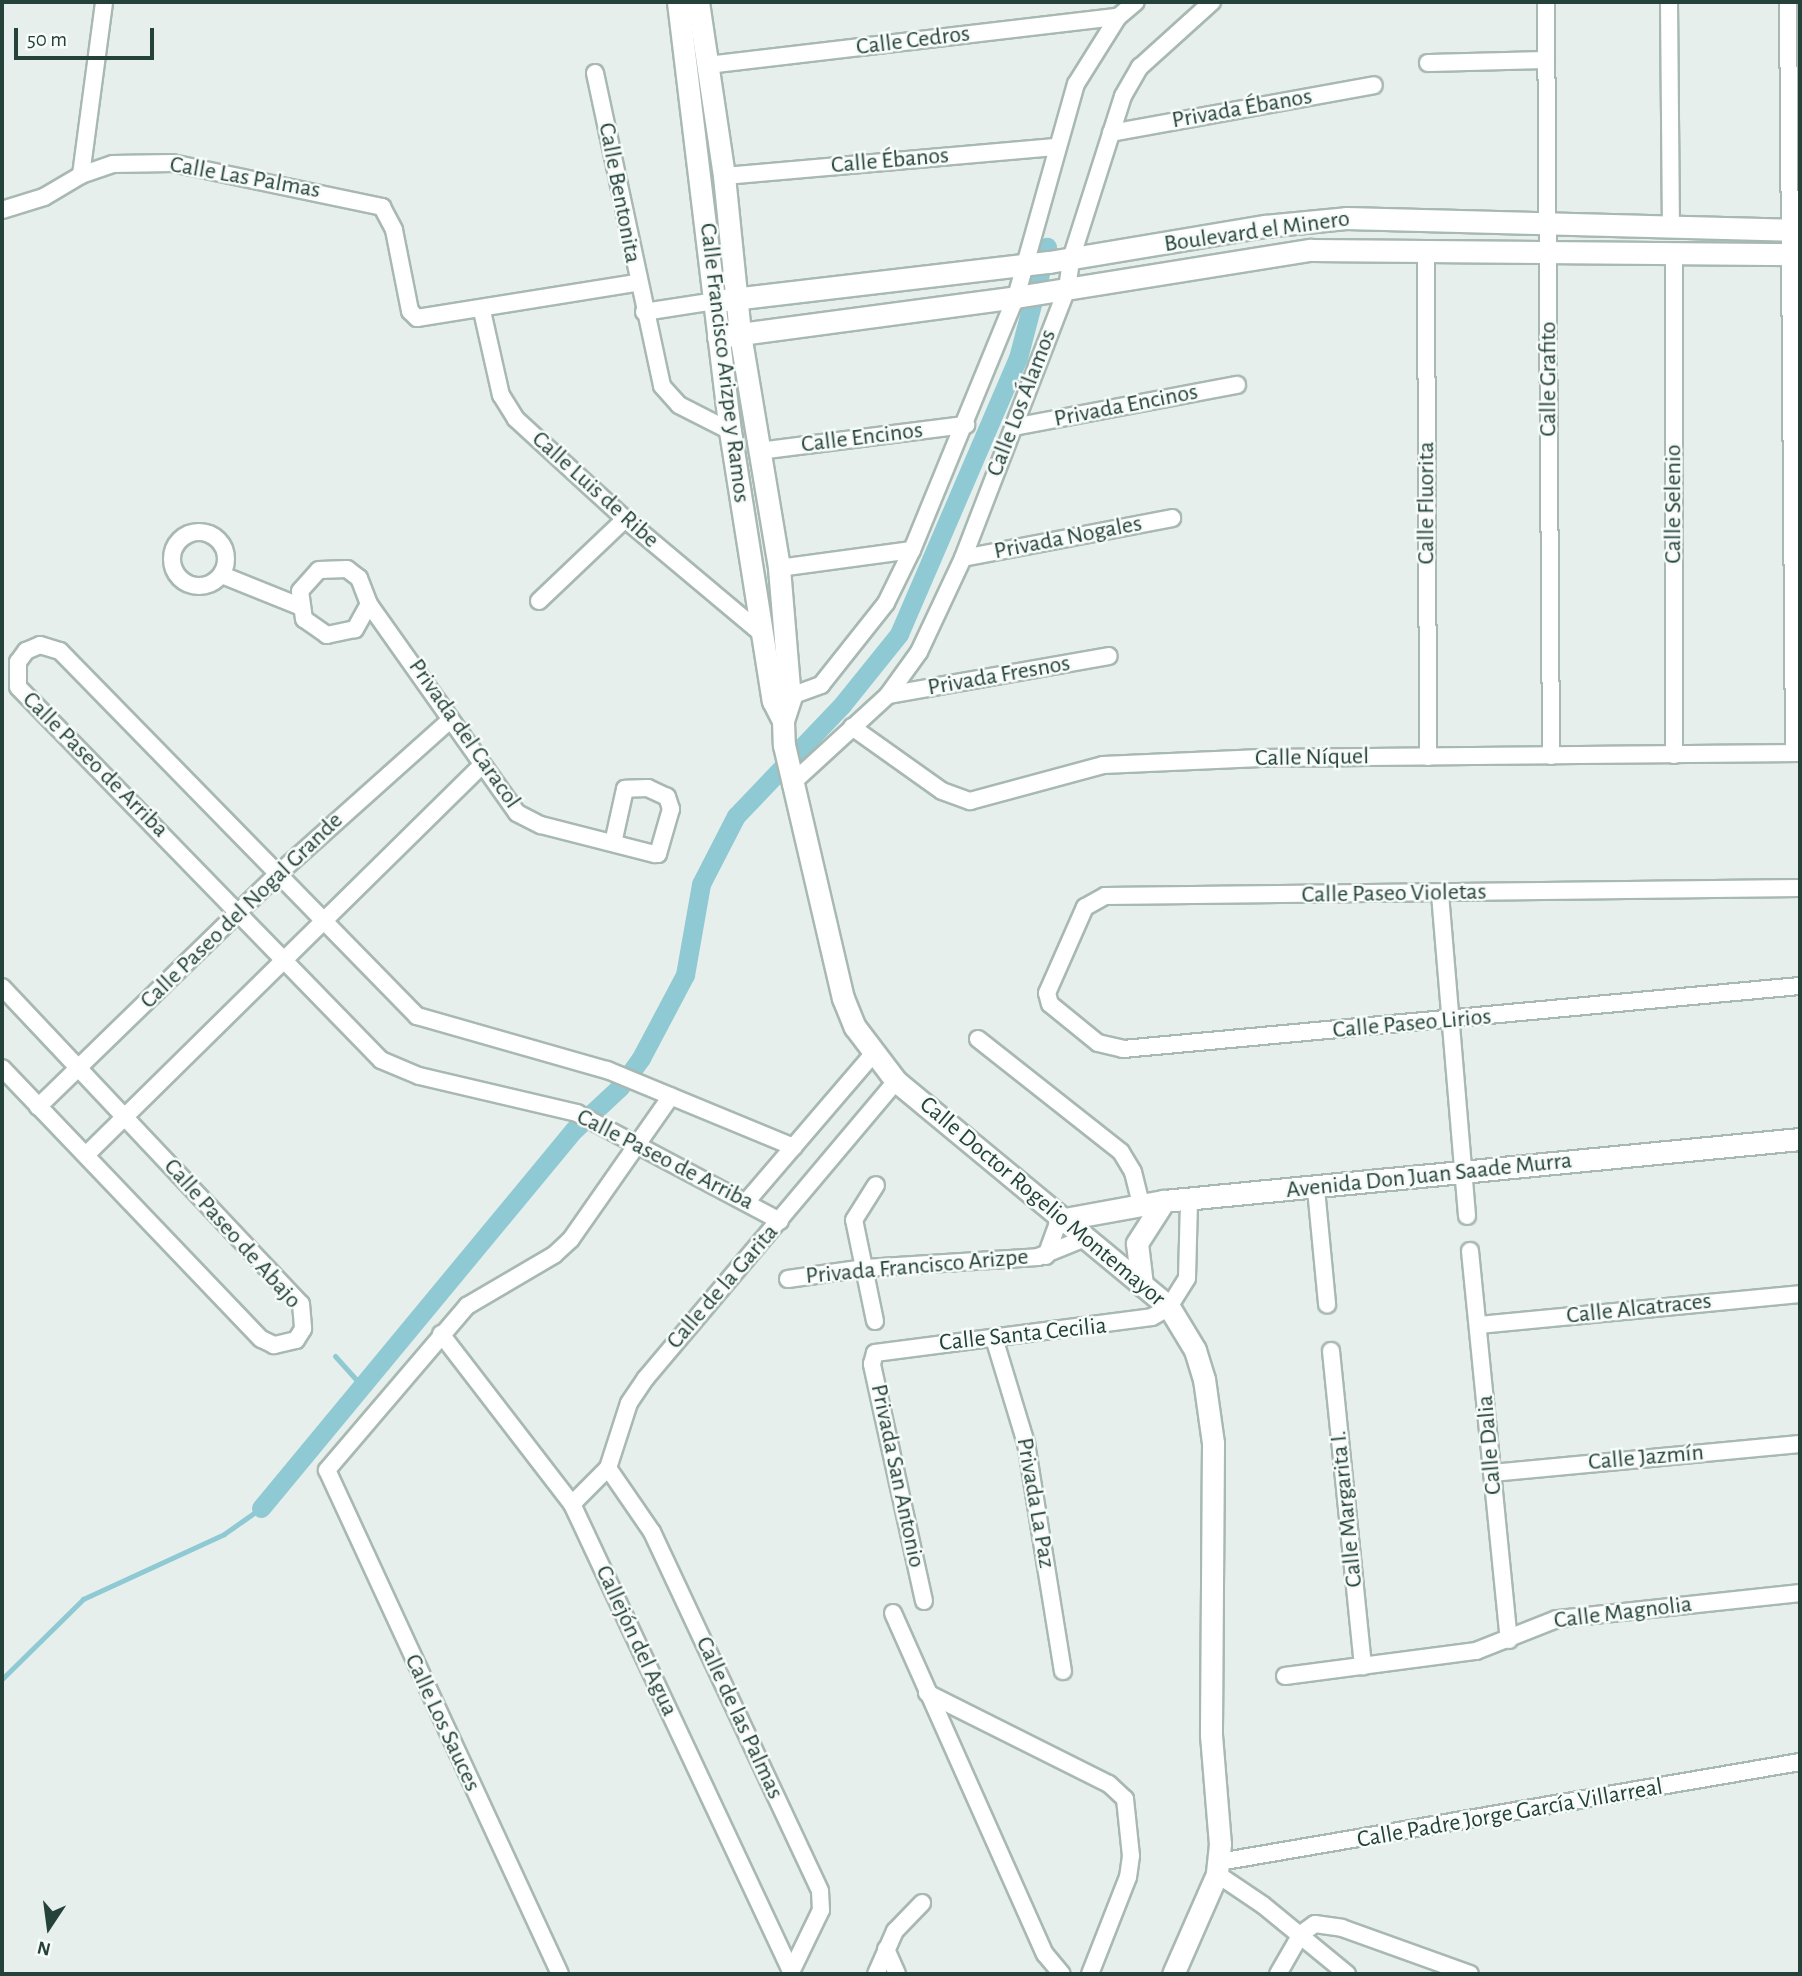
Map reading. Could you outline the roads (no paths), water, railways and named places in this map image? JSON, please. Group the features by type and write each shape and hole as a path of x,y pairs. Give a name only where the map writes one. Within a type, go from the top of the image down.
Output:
{"street":[{"path":"81,175 104,2"},
{"name":"Calle Francisco Arizpe y Ramos","path":"678,2 730,431 763,635 781,700"},
{"name":"Calle Francisco Arizpe y Ramos","path":"698,2 724,176 739,298 740,334 779,568 781,700 789,779"},
{"name":"Calle Los Álamos","path":"781,700 821,684 834,672 886,603 912,550 965,425 1030,295 1056,147 1076,84 1118,17 1136,2"},
{"name":"Calle Los Álamos","path":"789,779 888,695 919,652 963,558 1067,289 1071,259 1123,96 1140,67 1212,2"},
{"name":"Calle Grafito","path":"1546,2 1551,756"},
{"path":"1669,2 1671,228"},
{"path":"1788,2 1796,230 1797,753"},
{"name":"Calle Cedros","path":"707,65 1118,17"},
{"path":"1428,63 1546,60"},
{"name":"Calle Bentonita","path":"595,73 636,283 662,386 669,397 730,431"},
{"name":"Privada Ébanos","path":"1111,133 1374,85"},
{"name":"Calle Ébanos","path":"724,176 1056,147"},
{"name":"Calle Las Palmas","path":"2,210 44,197 81,175 113,164 172,163 375,203 390,216 413,316 482,311"},
{"name":"Boulevard el Minero","path":"716,301 1071,259 1265,226 1346,218 1547,226 1796,230"},
{"name":"Boulevard el Minero","path":"718,337 1030,295 1311,250 1796,254"},
{"name":"Calle Fluorita","path":"1426,250 1428,757"},
{"name":"Calle Selenio","path":"1674,254 1674,755"},
{"path":"482,311 636,283"},
{"path":"644,312 716,301"},
{"name":"Calle Luis de Ribe","path":"482,311 507,407 625,519 763,635"},
{"name":"Privada Encinos","path":"1014,427 1237,385"},
{"name":"Calle Encinos","path":"759,451 965,425"},
{"name":"Privada Nogales","path":"963,558 1172,518"},
{"path":"539,601 625,519"},
{"path":"779,568 912,550"},
{"name":"Privada del Caracol","path":"299,606 308,579 333,567 359,578 369,604 481,766 508,803 528,820 613,843 661,853 670,802 648,788 625,789 613,843"},
{"path":"222,575 299,606 314,630 334,635 355,629 369,604"},
{"name":"Calle Paseo de Arriba","path":"780,1221 747,1201 577,1113 390,1065 365,1047 285,957 18,687 15,670 26,651 40,645 61,651 417,1016 639,1081 794,1147"},
{"name":"Privada Fresnos","path":"888,695 1109,656"},
{"name":"Calle Paseo del Nogal Grande","path":"38,1107 279,873 450,720"},
{"name":"Calle Níquel","path":"852,727 943,791 971,801 1104,765 1428,757 1797,753"},
{"path":"87,1154 481,766"},
{"name":"Calle Doctor Rogelio Montemayor","path":"789,779 830,957 855,1027 873,1054 896,1081 1059,1220 1169,1307 1189,1339 1204,1379 1213,1443 1211,1735 1218,1868"},
{"name":"Calle Paseo Violetas","path":"1047,993 1077,920 1085,907 1105,896 1800,888"},
{"path":"1440,894 1467,1216"},
{"name":"Calle Paseo Lirios","path":"1047,993 1050,1004 1098,1043 1114,1049 1449,1021 1800,986"},
{"name":"Calle Paseo de Abajo","path":"2,987 300,1304 303,1329 296,1340 274,1345 261,1339 2,1068"},
{"path":"978,1039 1121,1152 1133,1172 1140,1204"},
{"name":"Calle de la Garita","path":"747,1201 873,1054"},
{"name":"Calle de la Garita","path":"572,1504 608,1468 629,1404 646,1378 896,1081"},
{"path":"441,1334 467,1306 554,1255 571,1240 671,1096"},
{"name":"Avenida Don Juan Saade Murra","path":"1059,1220 1164,1201 1316,1189 1800,1139"},
{"path":"874,1321 854,1220 876,1185"},
{"path":"1316,1189 1327,1304"},
{"path":"1169,1307 1187,1278 1189,1199"},
{"path":"1142,1285 1137,1243 1164,1201"},
{"name":"Privada Francisco Arizpe","path":"1046,1256 1059,1220"},
{"name":"Privada Francisco Arizpe","path":"788,1279 865,1268 1046,1256 1083,1239"},
{"name":"Calle Dalia","path":"1470,1251 1509,1640"},
{"name":"Calle Alcatraces","path":"1479,1325 1800,1294"},
{"name":"Calle Santa Cecilia","path":"875,1353 1122,1324 1169,1307"},
{"name":"Calle Los Sauces","path":"441,1334 327,1470 560,1974"},
{"name":"Callejón del Agua","path":"441,1334 572,1504 790,1973"},
{"name":"Privada La Paz","path":"994,1338 1026,1443 1063,1671"},
{"name":"Calle Margarita I.","path":"1331,1352 1363,1666"},
{"name":"Privada San Antonio","path":"875,1353 872,1364 924,1601"},
{"name":"Calle Jazmín","path":"1492,1473 1800,1444"},
{"name":"Calle de las Palmas","path":"608,1468 652,1532 820,1891 821,1910 790,1973"},
{"name":"Calle Magnolia","path":"1285,1676 1476,1651 1557,1619 1800,1593"},
{"path":"893,1614 1045,1954 1062,1974"},
{"path":"927,1693 1108,1784 1125,1799 1131,1845 1128,1877 1090,1974"},
{"name":"Calle Padre Jorge García Villarreal","path":"1218,1868 1800,1762"},
{"path":"1173,1974 1218,1868 1347,1974"},
{"path":"876,1974 886,1949 903,1920 922,1903"},
{"path":"1278,1974 1301,1934 1315,1924 1324,1924 1470,1974"},
{"path":"886,1949 897,1974"}],"waterway":[{"path":"261,1508 575,1129 620,1087 641,1058 685,975 701,884 736,816 842,705 899,634 1018,358 1047,247"},
{"path":"335,1356 362,1386"},
{"path":"2,1679 83,1599 224,1534 261,1508"}]}
